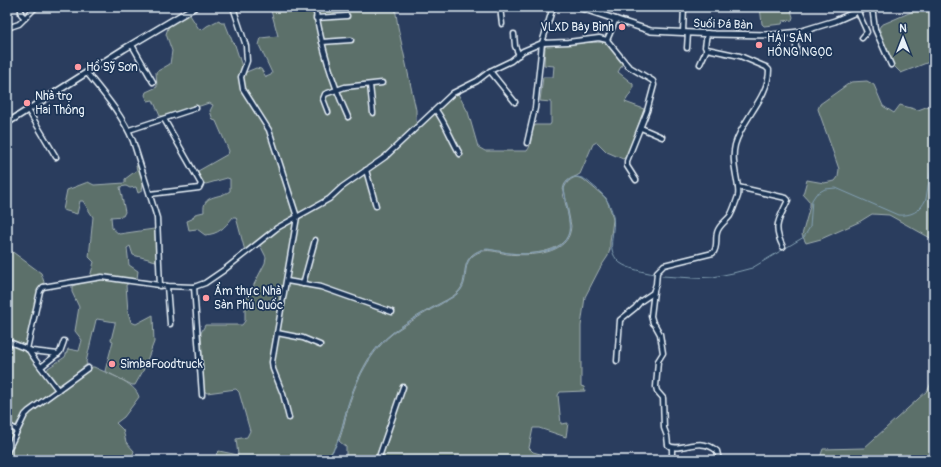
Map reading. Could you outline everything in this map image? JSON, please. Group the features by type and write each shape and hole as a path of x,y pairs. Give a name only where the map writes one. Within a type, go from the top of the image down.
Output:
{"street":[{"path":"21,7 21,14 25,18"},
{"path":"7,28 18,25 36,7"},
{"path":"7,123 195,7"},
{"path":"233,7 246,46 247,61 241,77 243,89 271,135 297,217 272,365 283,394 289,418"},
{"path":"315,7 316,18 328,67 348,117"},
{"path":"500,7 502,24"},
{"path":"527,143 535,108 542,43 553,7"},
{"name":"Suối Đá Bàn","path":"578,7 651,31 773,35 798,32 835,21 858,12 866,7"},
{"path":"684,7 687,48"},
{"path":"872,7 875,29 891,65"},
{"path":"858,12 867,32 862,38"},
{"path":"316,18 347,16"},
{"path":"607,40 616,19"},
{"path":"797,52 795,40 798,32"},
{"path":"514,34 515,46 519,55"},
{"path":"672,460 672,448 668,445 664,428 663,398 657,391 656,386 658,361 663,353 660,334 656,325 653,323 651,316 657,272 664,266 714,253 716,249 717,231 729,217 738,195 733,161 735,146 742,127 765,88 769,75 769,70 766,67 740,56 705,47 704,44 707,34"},
{"path":"58,390 28,349 40,291 43,287 102,277 160,286 194,287 205,283 214,278 277,228 329,199 342,187 385,157 453,93 512,61 522,51 542,43 568,42 600,38 607,40 628,66 653,81 654,85 647,111 627,164 636,180"},
{"path":"322,42 351,40"},
{"path":"132,45 152,82"},
{"path":"700,64 707,48"},
{"path":"490,72 515,102"},
{"path":"88,73 128,130 150,194 158,227 160,286"},
{"path":"328,112 323,97 325,94 345,87 382,83"},
{"path":"370,85 373,113"},
{"path":"128,130 196,108"},
{"path":"28,110 56,156"},
{"path":"436,110 445,122 450,138 460,154"},
{"path":"150,194 199,188 201,186 200,181 164,119"},
{"path":"641,128 662,137"},
{"path":"366,170 376,206"},
{"path":"738,187 786,198 788,200 776,227 778,238 783,247"},
{"path":"302,284 315,240"},
{"path":"286,281 321,287 392,312"},
{"path":"167,286 170,324"},
{"path":"194,287 202,395"},
{"path":"617,361 621,318 655,290"},
{"path":"277,334 303,338 320,345"},
{"path":"7,341 28,349 58,354"},
{"path":"41,366 58,354 62,349 64,341"},
{"path":"7,452 17,430 29,411 88,368"},
{"path":"378,460 403,387"},
{"path":"7,425 17,430"},
{"path":"672,448 703,444 708,445 717,451 719,460"}],"green space":[{"path":"270,7 395,7 416,110 416,121 419,128 456,93 468,112 478,147 485,151 527,151 535,125 550,125 551,102 540,101 543,77 553,77 554,66 544,65 545,47 547,44 589,42 608,43 623,63 618,72 633,84 633,89 625,102 644,109 628,155 623,159 607,152 597,142 593,144 580,174 570,179 564,185 563,193 569,218 569,232 566,239 560,245 543,252 524,254 489,250 475,253 466,264 463,284 458,292 400,327 377,347 367,361 357,381 349,401 337,443 330,455 325,460 222,460 216,454 219,451 238,455 236,439 247,437 250,431 239,392 236,389 207,393 204,391 201,333 205,325 242,325 245,321 245,302 265,263 266,257 260,245 245,251 236,217 233,217 218,232 205,235 197,229 189,230 187,221 192,219 195,214 204,212 204,206 208,200 230,191 230,179 227,178 206,184 203,183 198,174 198,171 228,154 229,151 216,121 213,120 210,111 213,105 209,103 166,117 160,116 153,100 148,101 145,95 146,92 157,87 156,72 170,64 172,51 166,34 169,25 187,15 190,15 199,29 202,30 219,20 221,23 225,23 235,45 244,73 256,68 261,69 266,77 271,75 272,73 259,45 261,38 278,36"},
{"path":"760,7 790,7 793,17 792,20 783,21 782,24 764,26 762,24"},
{"path":"923,7 934,8 934,60 901,73 893,65 879,28 881,25"},
{"path":"867,81 874,85 883,106 894,113 900,105 918,110 934,104 934,240 889,215 872,214 859,222 821,239 806,243 802,235 810,206 810,202 803,194 807,180 824,183 835,181 838,177 839,169 818,109 820,104 851,82"},
{"path":"139,165 145,182 143,184 142,191 138,193 136,187 120,187 125,212 123,216 111,217 112,228 119,234 154,229 156,230 158,257 156,261 133,255 130,246 127,248 129,265 138,271 137,279 126,285 128,312 131,322 136,324 153,315 154,342 143,371 135,385 132,385 105,371 113,341 111,340 115,322 97,319 86,362 87,364 62,385 58,385 47,372 48,368 65,357 68,349 79,351 82,340 75,331 79,307 72,292 72,286 89,281 94,262 89,257 93,217 83,201 80,201 77,214 63,210 67,190 88,182 94,185 125,183 125,179 137,170 136,166"},
{"path":"576,177 583,179 606,198 613,220 608,256 585,297 581,326 581,386 584,387 585,391 560,392 558,395 561,424 568,423 566,437 539,428 533,428 529,448 533,452 544,455 542,460 346,460 346,447 339,441 348,408 362,373 368,362 383,342 402,327 457,294 464,282 468,262 477,253 496,251 507,254 537,254 556,249 564,243 569,236 571,226 564,189 568,182"},
{"path":"7,241 10,250 41,273 44,282 25,351 31,356 55,390 24,413 17,423 7,449"},
{"path":"91,367 94,367 127,383 139,397 124,417 116,423 123,430 126,442 134,451 131,460 7,460 10,447 26,416"},
{"path":"934,376 934,460 819,460 823,449 864,448 928,390"}],"waterway":[{"path":"662,276 693,278 713,277 752,268 804,237 810,227 812,200 816,194 825,189 836,188 898,215 911,214 918,210 926,199 934,148"},
{"path":"326,460 337,442 347,408 357,382 376,349 399,328 459,292 462,288 466,266 472,256 485,249 509,253 538,253 556,248 563,243 568,236 570,226 564,188 565,184 570,179 574,177 583,178 597,189 609,204 612,210 614,223 612,249 617,260 620,263 639,271 654,274"}],"place":[{"name":"VLXD Bảy Bình","path":"622,27"},
{"name":"HÁI SẢN HỒNG NGỌC","path":"759,45"},
{"name":"Hồ Sỹ Sơn","path":"78,67"},
{"name":"Nhà trọ Hai Thông","path":"27,103"},
{"name":"Ẩm thực Nhà Sàn Phú Quốc","path":"206,298"},
{"name":"SimbaFoodtruck","path":"112,364"}]}
